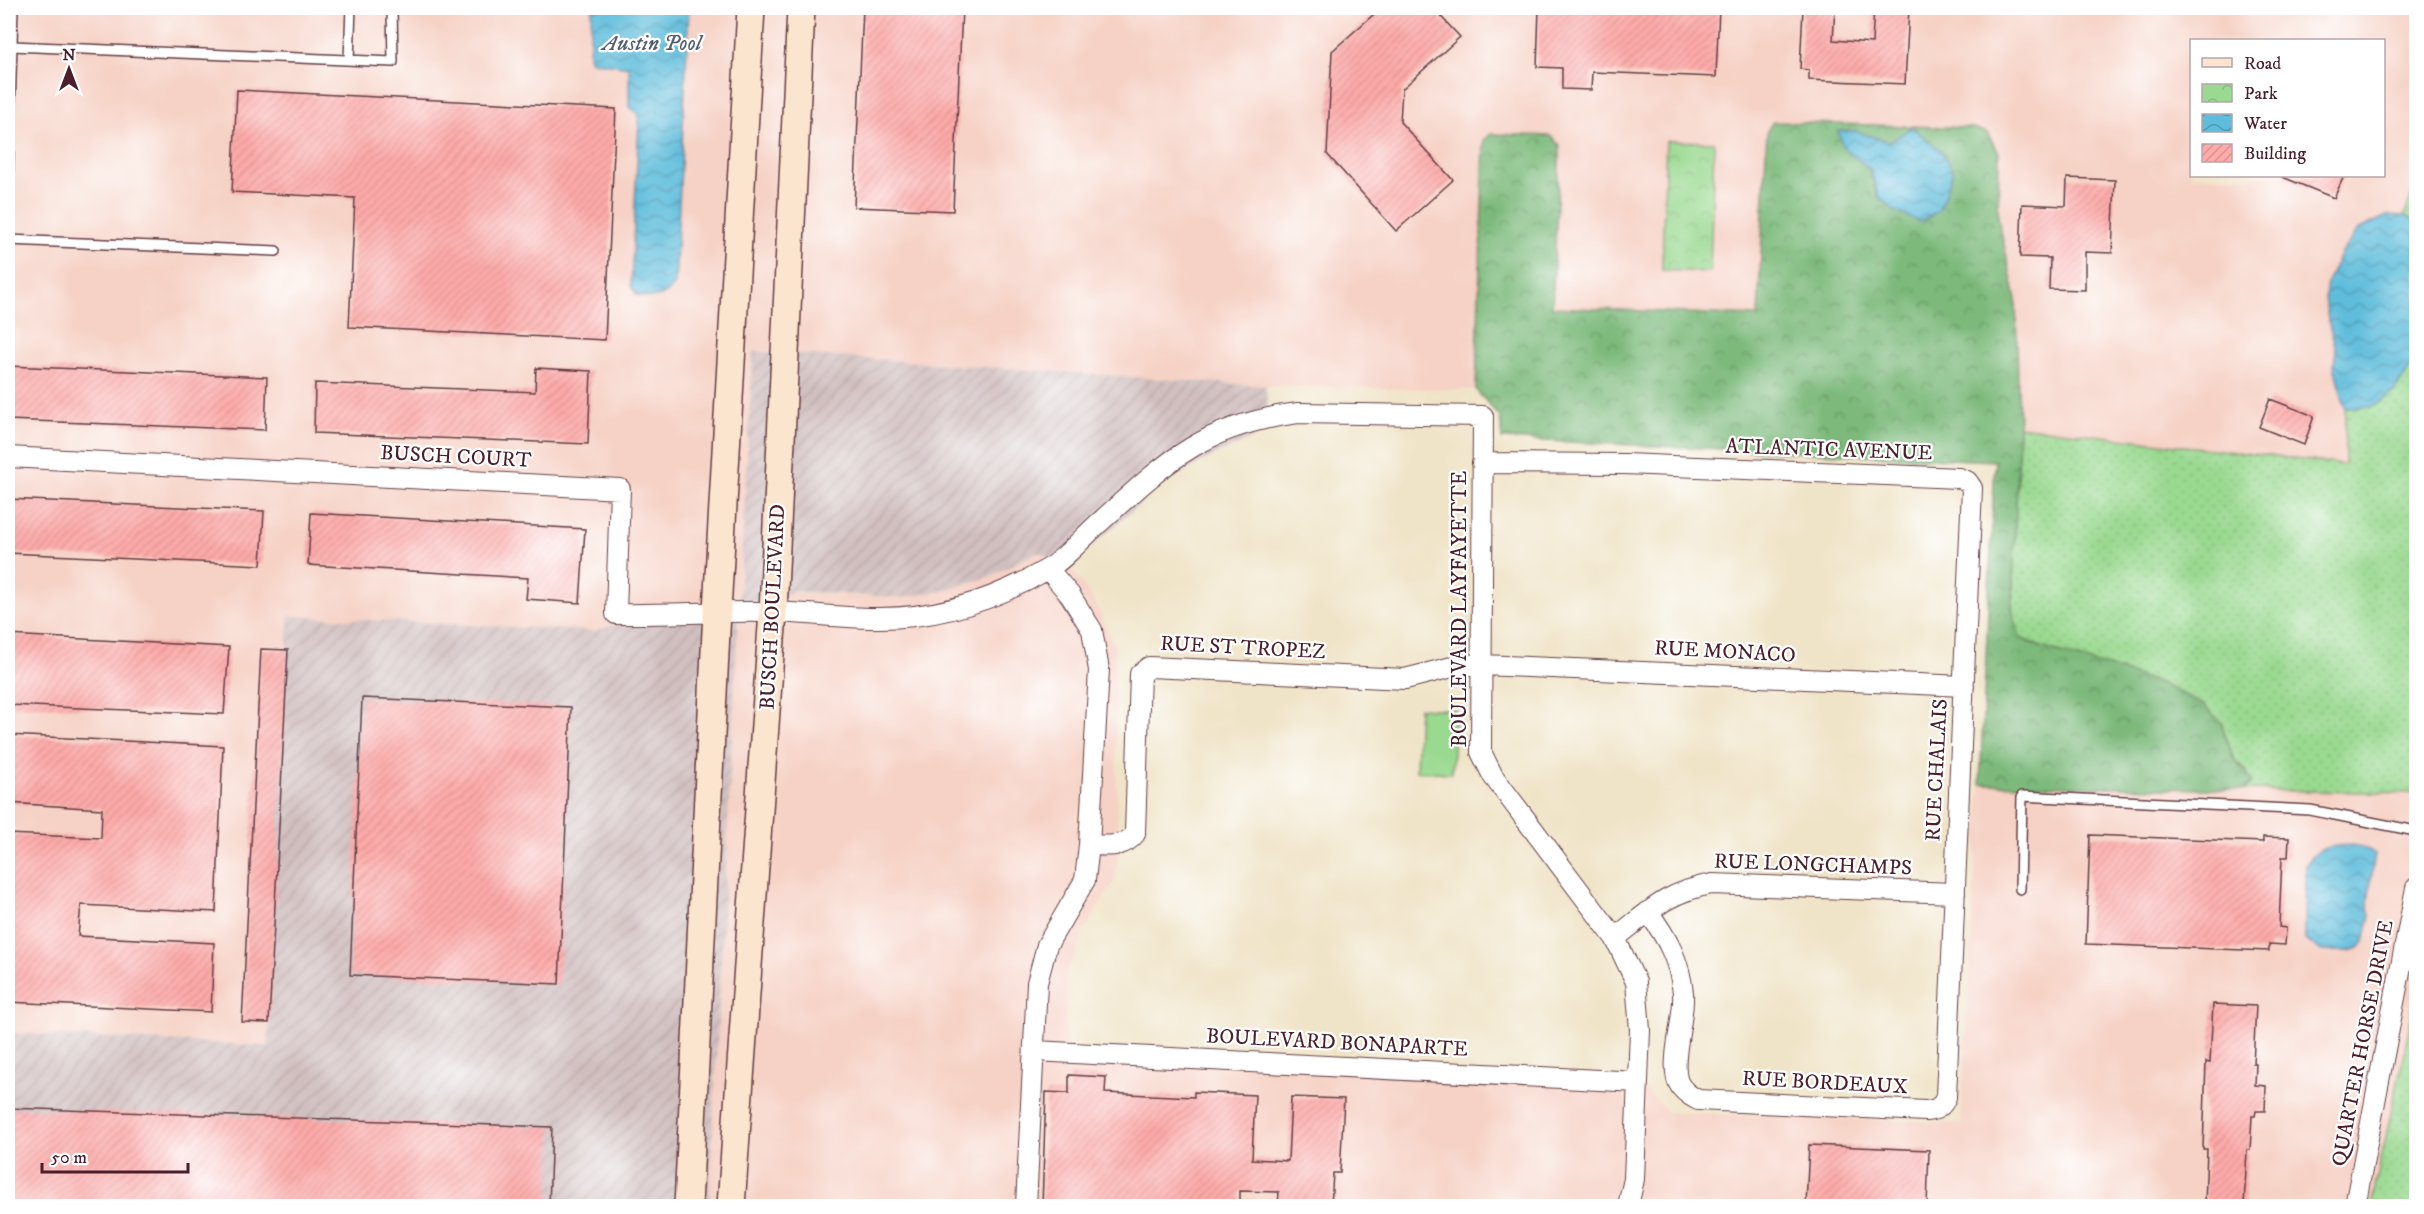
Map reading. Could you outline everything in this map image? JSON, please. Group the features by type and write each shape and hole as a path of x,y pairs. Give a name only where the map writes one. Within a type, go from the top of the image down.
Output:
{"main road":[{"path":"688,1206 717,611 752,8"},
{"name":"BUSCH BOULEVARD","path":"731,1206 773,612 801,8"}],"street":[{"name":"BOULEVARD LAYFAYETTE","path":"1048,569 1160,467 1192,445 1229,428 1268,417 1298,413 1483,416 1481,752 1492,776 1615,938 1636,982 1640,1030 1634,1179 1628,1206"},
{"name":"BUSCH COURT","path":"8,457 620,489 616,614 773,612"},
{"name":"ATLANTIC AVENUE","path":"1482,463 1625,464 1959,478 1967,481 1972,488 1973,497 1964,686"},
{"path":"773,612 874,618 925,615 965,607 1048,569 1070,595 1092,630 1099,670 1085,880 1047,945 1037,983 1026,1206"},
{"name":"RUE ST TROPEZ","path":"1089,844 1118,846 1128,842 1135,834 1140,674 1149,667 1405,679 1460,665 1483,665"},
{"name":"RUE MONACO","path":"1483,665 1964,686"},
{"name":"RUE CHALAIS","path":"1955,893 1964,686"},
{"name":"RUE LONGCHAMPS","path":"1615,938 1669,896 1689,888 1712,884 1955,893"},
{"name":"QUARTER HORSE DRIVE","path":"2355,1206 2416,888"},
{"name":"RUE BORDEAUX","path":"1648,912 1662,931 1676,959 1683,994 1676,1070 1679,1083 1687,1094 1698,1100 1926,1111 1935,1110 1942,1105 1946,1096 1955,893"},
{"name":"BOULEVARD BONAPARTE","path":"1034,1051 1638,1082"}],"lane":[{"path":"8,181 13,8"},
{"path":"349,60 351,8"},
{"path":"12,46 393,62 393,8"},
{"path":"8,240 276,251"},
{"path":"2020,889 2022,796 2310,810 2416,831"}],"shaded area":[{"path":"8,8 2416,8 2416,185 2404,216 2389,215 2334,269 2327,283 2325,297 2328,320 2336,350 2334,366 2345,408 2346,465 2019,426 2016,299 1998,217 1999,153 1767,131 1758,316 1552,307 1560,145 1491,134 1484,140 1476,390 1266,386 754,351 739,618 792,591 902,598 940,591 989,577 1037,552 1070,565 1097,606 1114,646 1118,846 1115,880 1085,930 1067,973 1065,1052 1638,1082 1668,1112 1961,1123 1980,784 2416,793 2416,997 2371,1206 709,1206 738,619 642,615 595,631 268,1046 8,1033"},
{"path":"753,351 1266,386 1270,430 1202,461 1160,487 1070,565 1037,552 989,577 940,591 902,598 792,591 738,619"},
{"path":"642,615 738,619 709,1206 8,1206 8,1033 268,1046 289,616 595,631"}],"green space":[{"path":"1773,122 1974,128 1987,133 1999,153 1998,217 2016,299 2019,426 2012,610 2020,638 2038,646 2160,683 2204,705 2221,723 2234,760 2247,773 2252,782 2244,790 1980,784 1995,461 1502,439 1500,417 1476,390 1484,140 1491,134 1551,136 1560,145 1552,307 1758,316 1767,131","holes":["1912,127 1925,138 1953,172 1946,189 1879,198 1854,131 1890,142"]},
{"path":"1666,141 1714,142 1710,272 1662,270"},
{"path":"2416,185 2416,221 2404,216"},
{"path":"2416,306 2416,793 2244,790 2252,782 2247,773 2234,760 2221,723 2020,638 2012,610 2019,426 2345,465 2345,408 2370,407 2415,347"},
{"path":"1419,708 1455,710 1452,773 1416,771"},
{"path":"2416,997 2416,1206 2371,1206"}],"water":[{"name":"Austin Pool","path":"592,8 689,8 675,284 658,297 637,295 631,286 639,121 637,113 629,107 629,67 591,61 589,56"},
{"path":"1912,127 1942,152 1953,172 1939,211 1920,222 1894,211 1879,197 1870,169 1844,149 1838,131 1854,131 1890,142"},
{"path":"2389,215 2404,216 2416,221 2413,363 2397,388 2386,399 2370,407 2345,408 2334,366 2336,350 2328,320 2325,297 2327,282 2341,253 2359,229"},
{"path":"2352,845 2366,848 2375,854 2368,901 2370,915 2364,942 2359,948 2349,951 2322,951 2305,940 2306,865 2315,854 2326,848"}],"building":[{"path":"863,8 962,8 953,211 854,207"},
{"path":"1381,8 1433,8 1460,37 1402,89 1400,122 1453,180 1396,231 1327,154 1332,51"},
{"path":"1539,8 1719,8 1716,77 1592,72 1591,90 1562,89 1562,68 1537,67"},
{"path":"1803,8 1835,8 1833,40 1872,43 1874,8 1909,8 1905,84 1809,80 1809,70 1800,69"},
{"path":"237,90 616,109 605,340 349,327 355,198 232,192"},
{"path":"2282,177 2344,177 2334,198"},
{"path":"2067,178 2115,180 2112,253 2085,252 2085,290 2049,289 2050,258 2020,257 2022,204 2066,206"},
{"path":"8,366 267,377 265,430 8,420"},
{"path":"536,368 591,371 588,444 314,433 315,383 535,392"},
{"path":"2270,399 2314,416 2304,445 2259,427"},
{"path":"8,499 264,511 261,565 8,553"},
{"path":"311,513 585,529 580,603 526,599 528,578 308,565"},
{"path":"8,635 229,647 224,714 8,705"},
{"path":"261,649 288,650 269,1023 242,1022"},
{"path":"362,698 571,707 559,984 350,975"},
{"path":"8,735 223,746 216,912 81,905 78,936 214,943 211,1012 8,1002 8,834 101,838 102,809 8,803"},
{"path":"2090,835 2263,842 2263,837 2289,838 2288,857 2282,857 2279,927 2286,928 2285,945 2269,944 2269,951 2086,944"},
{"path":"2213,1004 2256,1006 2253,1064 2256,1064 2255,1085 2266,1086 2265,1111 2256,1111 2255,1116 2252,1116 2250,1150 2247,1150 2244,1206 2205,1204 2207,1149 2203,1149 2206,1062 2210,1063"},
{"path":"1069,1075 1106,1077 1105,1093 1194,1097 1194,1092 1255,1095 1252,1159 1288,1161 1291,1097 1344,1099 1340,1173 1333,1173 1331,1206 1278,1206 1279,1192 1240,1191 1240,1206 1042,1206 1046,1092 1069,1093"},
{"path":"8,1108 552,1127 549,1206 8,1206"},
{"path":"1809,1145 1929,1150 1927,1206 1806,1206"}]}
